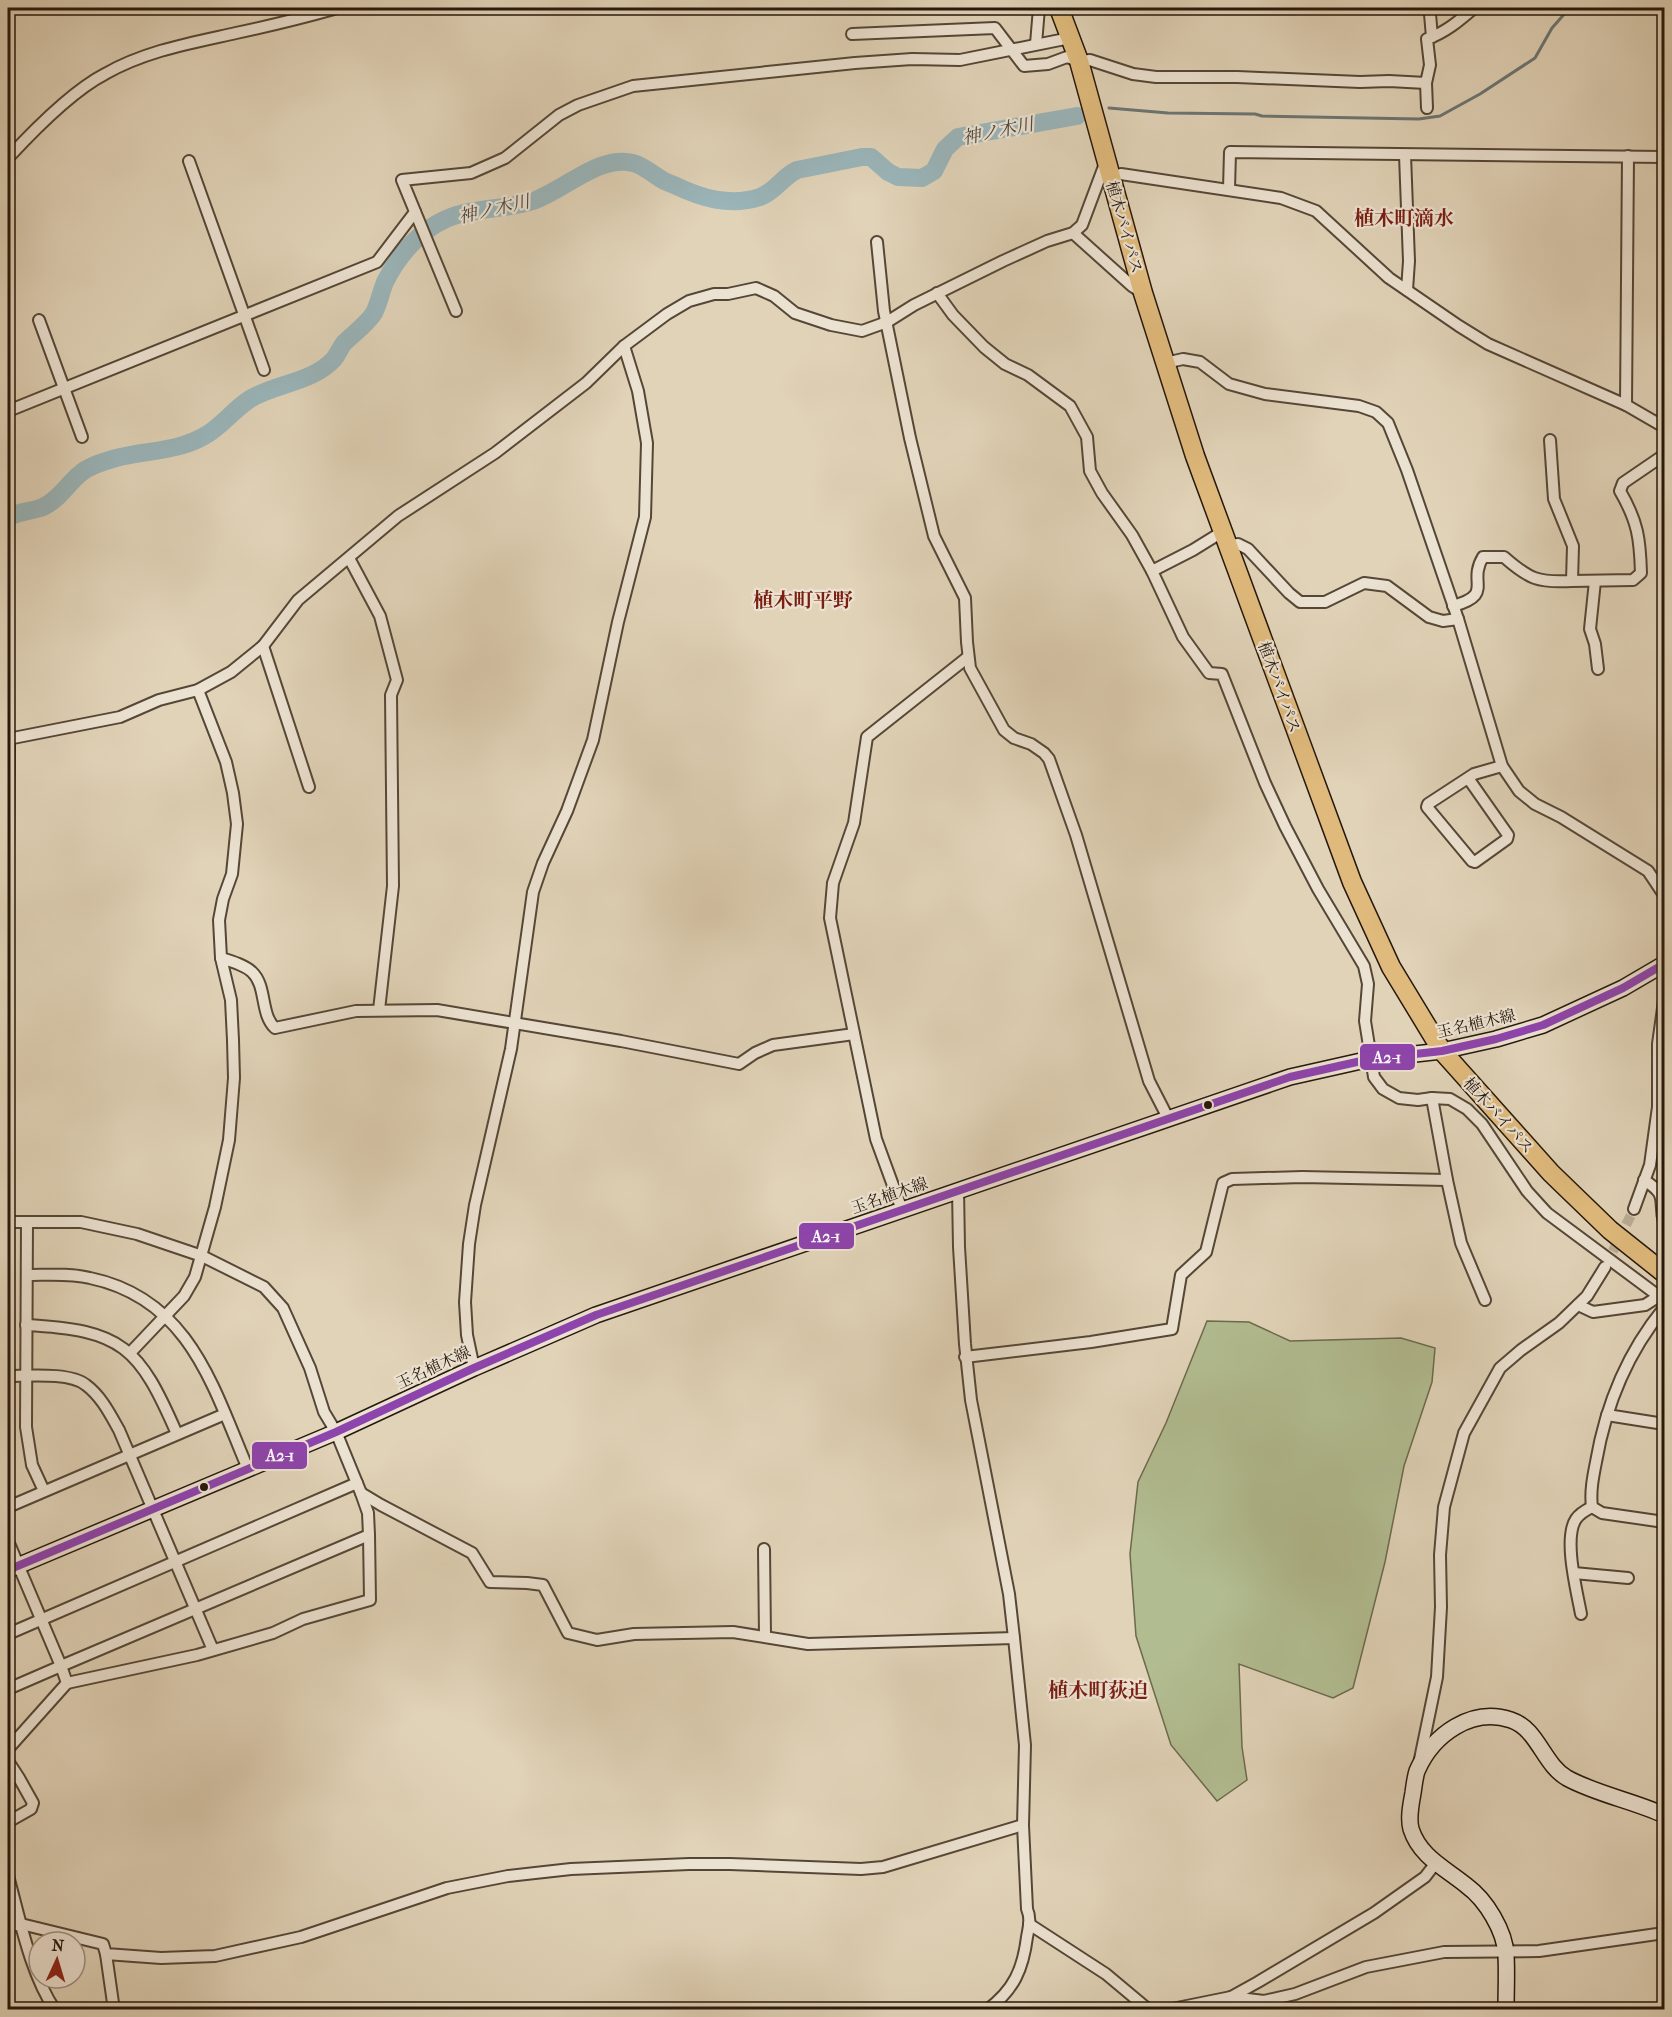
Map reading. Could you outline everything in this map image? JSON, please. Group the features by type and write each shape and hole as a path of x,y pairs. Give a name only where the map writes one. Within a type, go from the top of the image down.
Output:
{"highway":[{"name":"植木バイパス","path":"1059,8 1078,61 1164,363 1225,539 1352,882 1391,967 1442,1051 1551,1173 1610,1230 1665,1273"}],"main road":[{"name":"玉名植木線","path":"13,1567 336,1432 596,1315 1290,1077 1370,1059 1442,1051 1496,1039 1543,1025 1623,988 1665,964"},
{"path":"1506,2010 1506,1952 1495,1920 1482,1900 1468,1886 1435,1864 1420,1848 1410,1827 1410,1807 1417,1771 1432,1748 1456,1724 1476,1717 1497,1716 1514,1721 1530,1733 1550,1763 1566,1777 1665,1815"}],"street":[{"path":"8,158 68,100 102,75 132,60 203,39 292,21 337,8"},
{"path":"1036,44 1039,8"},
{"path":"1427,108 1426,83 1430,65 1427,39 1456,24 1474,8"},
{"path":"1430,14 1432,37"},
{"path":"852,34 995,28 1024,66 1048,64 1067,57 1078,61 1090,60 1133,74 1156,77 1426,83"},
{"path":"456,311 402,180 471,173 505,158 559,115 578,105 633,86 855,63 912,59 960,60 1070,38"},
{"path":"1229,189 1230,153 1665,157"},
{"path":"1406,155 1409,261 1407,291"},
{"path":"1626,405 1628,156"},
{"path":"189,161 264,370"},
{"path":"8,850 8,739 120,717 159,700 198,690 231,672 263,646 298,600 332,569 349,558 398,516 495,453 586,383 624,346 667,314 689,301 714,294 728,294 756,288 774,296 795,313 831,325 862,331 887,322 937,293 1047,241 1073,233 1082,225 1108,169 1121,174 1281,198 1316,211 1389,278 1488,344 1626,405 1662,425 1665,434"},
{"path":"8,411 377,262 416,212"},
{"path":"1073,233 1132,286 1143,293"},
{"path":"877,242 881,294 910,438 934,536 965,598 970,668 1004,730 1014,738 1031,744 1049,759 1076,835 1149,1081 1168,1118"},
{"path":"937,293 953,315 984,347 1005,364 1028,375 1070,406 1087,437 1090,471 1102,493 1132,535 1183,637 1209,673 1222,674 1261,774 1285,826 1318,889 1364,966 1368,984 1365,1021 1374,1077 1383,1089 1399,1098 1418,1101 1432,1098 1450,1100 1467,1109 1482,1124 1527,1191 1547,1212 1662,1298"},
{"path":"39,320 82,437"},
{"path":"474,1368 467,1335 465,1302 470,1244 475,1205 516,1025 534,892 543,863 567,811 593,740 618,622 645,517 647,443 638,391 624,346"},
{"path":"1164,363 1183,359 1200,362 1229,384 1265,394 1359,406 1376,412 1388,423 1407,470 1458,619 1502,766 1519,791 1535,804 1561,817 1648,871 1665,895"},
{"path":"1550,440 1554,499 1573,546 1572,581"},
{"path":"1453,606 1471,601 1478,592 1478,565 1483,557 1504,556 1516,567 1539,581 1634,580 1641,573 1637,525 1620,491 1623,483 1665,455"},
{"path":"1152,571 1193,550 1225,539 1248,549 1289,594 1300,602 1325,602 1364,583 1387,586 1429,617 1443,621 1458,619"},
{"path":"349,558 380,616 397,680 391,695 393,886 379,1010"},
{"path":"1595,581 1590,629 1595,644 1598,669"},
{"path":"263,646 309,787"},
{"path":"902,1210 876,1139 830,918 833,883 854,824 867,737 968,657"},
{"path":"130,1353 184,1296 195,1277 215,1207 229,1140 234,1078 231,1000 221,958 219,920 223,899 232,874 237,824 226,762 198,690"},
{"path":"1468,778 1508,835 1507,839 1475,861 1472,861 1427,807 1428,804 1474,774 1502,766"},
{"path":"221,958 253,972 269,1022 275,1028 336,1014 379,1010 437,1010 621,1041 739,1064 754,1053 773,1045 854,1034"},
{"path":"1634,1209 1650,1165 1658,1107 1658,1044 1665,1001"},
{"path":"1432,1098 1461,1243 1485,1300"},
{"path":"965,1357 1091,1342 1172,1329 1180,1275 1206,1252 1223,1183 1232,1179 1302,1177 1447,1180"},
{"path":"1644,1180 1658,1189 1665,1223"},
{"path":"958,1190 965,1357 978,1441 1009,1594 1025,1745 1023,1826 1029,1924 1021,1970 1013,1985 987,2010"},
{"path":"8,1222 81,1222 136,1234 202,1256 264,1287 283,1308 310,1368 324,1412 336,1432 368,1513 370,1600 303,1619 273,1633 197,1655 67,1683 8,1749"},
{"path":"27,1222 26,1427 33,1465 44,1491"},
{"path":"1417,1771 1430,1719 1437,1677 1441,1607 1440,1555 1444,1507 1464,1433 1500,1368 1559,1323 1578,1305 1587,1296 1605,1267"},
{"path":"27,1275 89,1277 128,1290 165,1315 182,1332 195,1351 248,1469"},
{"path":"1578,1305 1593,1312 1645,1305 1662,1298"},
{"path":"1592,1507 1591,1497 1597,1455 1618,1384 1633,1351 1665,1308"},
{"path":"26,1325 72,1328 94,1333 113,1341 130,1353 144,1369 162,1400 177,1434"},
{"path":"8,1376 60,1377 85,1384 104,1404 119,1430 213,1650"},
{"path":"8,1507 225,1414"},
{"path":"1607,1415 1665,1424"},
{"path":"359,1488 381,1505 472,1553 490,1582 543,1585 568,1633 597,1640 634,1634 733,1632 808,1644 1014,1638"},
{"path":"8,1634 176,1562 359,1488"},
{"path":"1592,1507 1602,1513 1665,1522"},
{"path":"1581,1614 1574,1573 1572,1530 1575,1520 1592,1507"},
{"path":"8,1689 369,1535"},
{"path":"8,1541 13,1567 42,1619 67,1683"},
{"path":"764,1549 765,1636"},
{"path":"1574,1573 1628,1578"},
{"path":"8,1761 33,1803 31,1809 8,1822"},
{"path":"106,1954 161,1958 215,1956 302,1937 447,1888 519,1875 571,1869 689,1864 861,1869 883,1867 1023,1826"},
{"path":"1167,2010 1231,1996 1374,1913 1425,1877 1435,1864"},
{"path":"8,1876 38,1976 55,2010"},
{"path":"8,1927 21,1924 103,1944 114,2010"},
{"path":"1029,1924 1106,1974 1149,2010"},
{"path":"1231,1996 1264,2001 1295,1994 1366,1967 1444,1952 1506,1952 1573,1948 1665,1933"}],"green space":[{"path":"1207,1321 1249,1322 1290,1341 1401,1338 1435,1348 1432,1382 1404,1466 1385,1562 1353,1688 1333,1698 1239,1664 1242,1747 1247,1780 1217,1801 1171,1745 1136,1636 1130,1554 1138,1482 1166,1423"}],"water":[{"path":"1658,580 1664,581 1664,630 1663,627"}],"waterway":[{"path":"1109,108 1168,113 1262,116 1419,119 1440,116 1480,94 1535,58 1552,28 1567,11 1574,8"},
{"name":"神ノ木川","path":"8,518 49,504 81,473 97,464 127,455 173,448 195,441 212,431 250,399 271,389 305,378 325,367 334,359 344,343 374,313 385,282 410,245 427,230 446,219 467,212 533,201 595,168 620,162 636,164 664,181 695,194 727,201 760,197 797,170 862,157 871,157 888,172 898,177 922,178 934,171 945,149 958,137 1077,116"}],"tunnel":[{"path":"1606,1265 1634,1209"}],"transit line":[{"name":"A2-1","path":"8,1570 336,1432 596,1315 1290,1077 1370,1059 1442,1051 1496,1039 1543,1025 1623,988 1664,964"}],"district":[{"name":"植木町滴水","path":"1404,218"},
{"name":"植木町平野","path":"803,600"},
{"name":"植木町荻迫","path":"1098,1690"}]}
